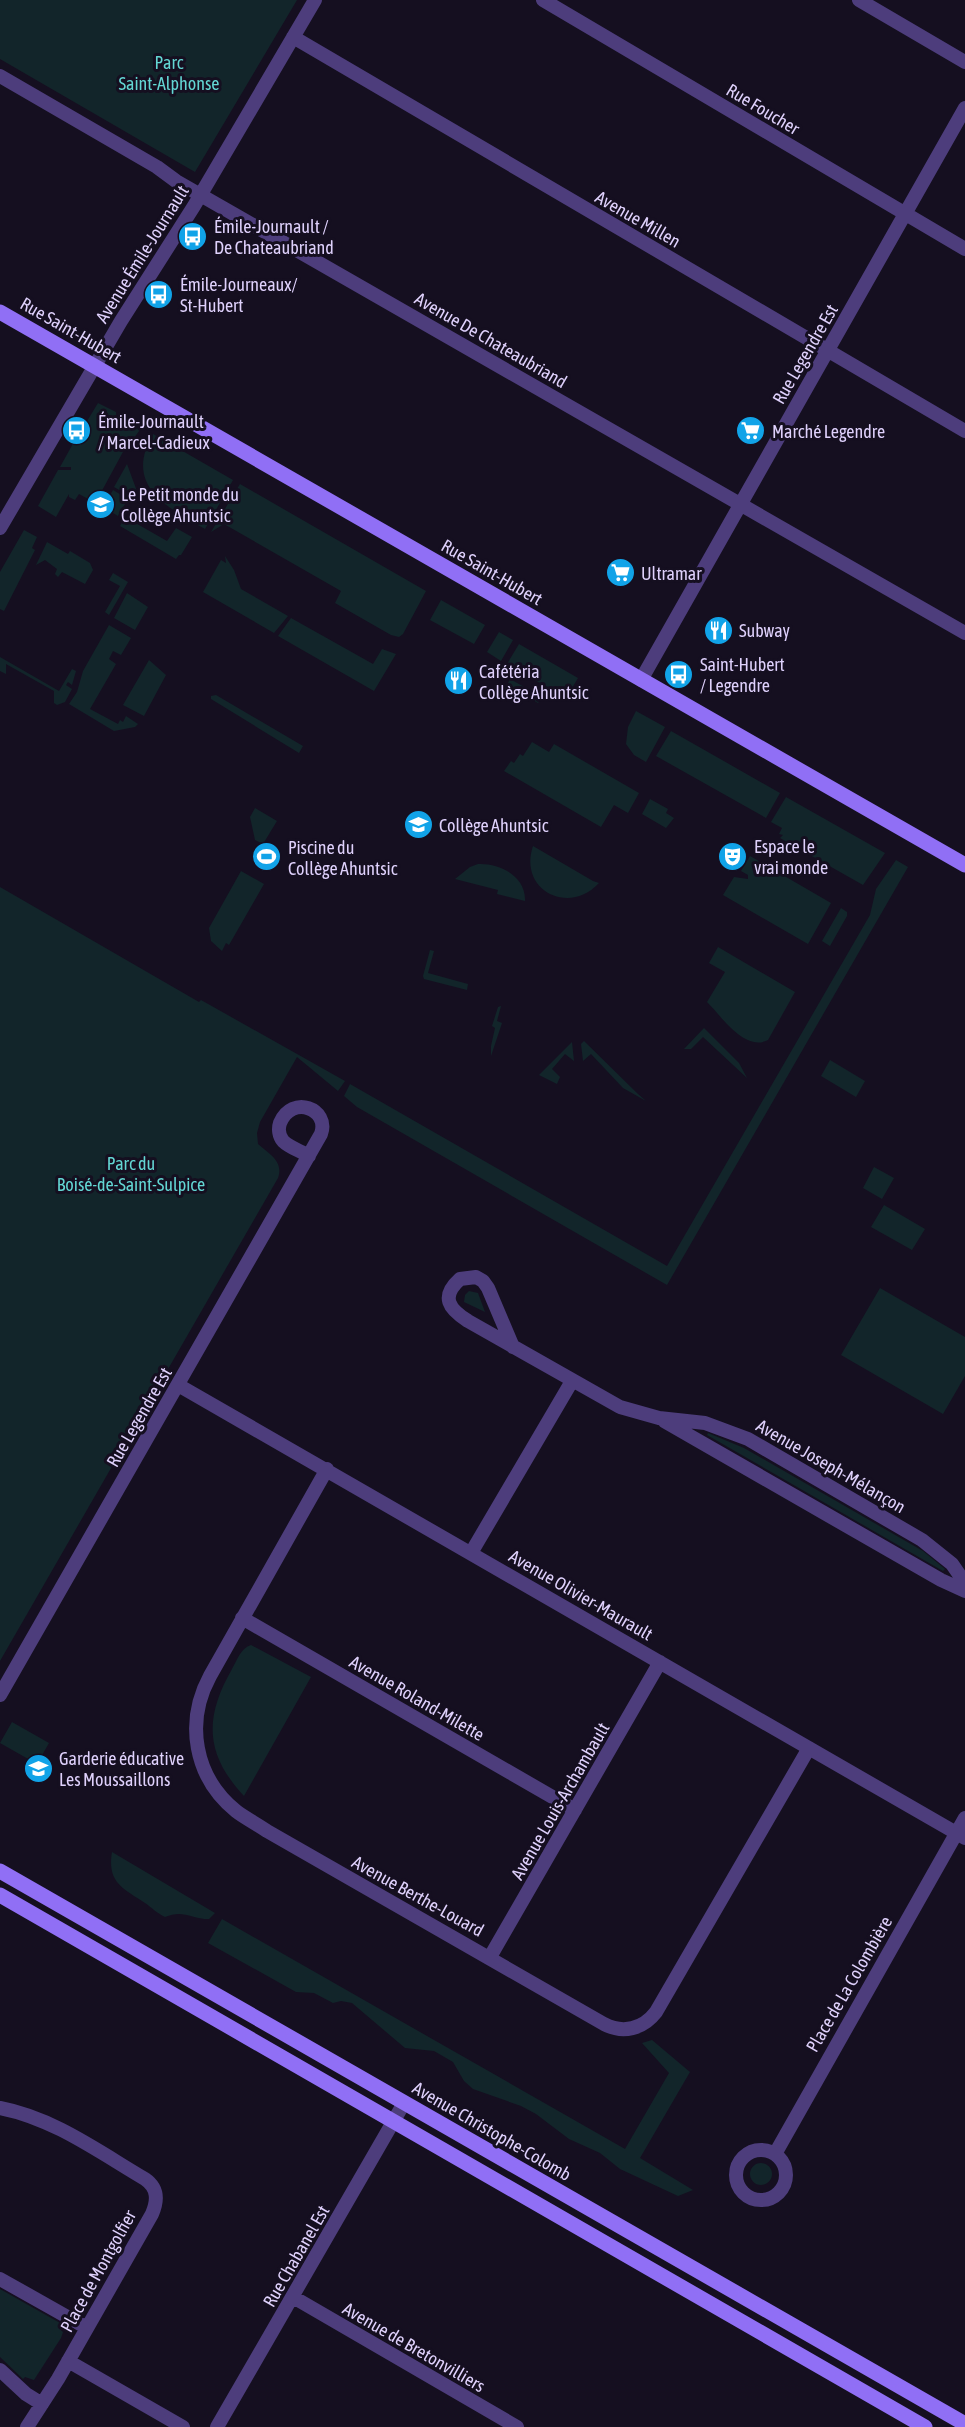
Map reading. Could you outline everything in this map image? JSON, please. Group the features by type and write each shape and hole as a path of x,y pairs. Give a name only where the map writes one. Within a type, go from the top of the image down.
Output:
{"main road":[{"name":"Rue Saint-Hubert","path":"0,312 965,865"},
{"name":"Avenue Christophe-Colomb","path":"0,1871 965,2424"},
{"path":"0,1895 925,2427"}],"street":[{"name":"Avenue Émile-Journault","path":"0,528 95,366 201,195 315,0"},
{"name":"Rue Foucher","path":"543,0 965,249"},
{"path":"859,0 965,62"},
{"name":"Avenue Millen","path":"293,38 965,431"},
{"name":"Avenue De Chateaubriand","path":"0,76 201,195 965,633"},
{"name":"Rue Legendre Est","path":"641,680 965,108"},
{"name":"Rue Legendre Est","path":"0,1695 309,1156"},
{"name":"Avenue Joseph-Mélançon","path":"513,1347 485,1284 476,1277 467,1276 454,1284 449,1295 453,1310 513,1347 620,1407 659,1418 705,1423 748,1439 922,1540 952,1564 965,1583"},
{"path":"471,1553 572,1381"},
{"name":"Avenue Olivier-Maurault","path":"178,1385 961,1835"},
{"name":"Avenue Joseph-Mélançon","path":"659,1418 941,1580 965,1591"},
{"name":"Avenue Berthe-Louard","path":"327,1469 205,1684 197,1708 195,1732 198,1754 212,1784 236,1811 267,1831 610,2027 628,2029 645,2023 657,2010 809,1748"},
{"name":"Avenue Roland-Milette","path":"242,1618 575,1810"},
{"name":"Avenue Louis-Archambault","path":"490,1958 660,1662"},
{"path":"961,1835 965,1818"},
{"name":"Place de La Colombière","path":"775,2154 961,1835"},
{"name":"Rue Chabanel Est","path":"217,2427 404,2103"},
{"name":"Place de Montgolfier","path":"0,2108 33,2116 145,2179 154,2188 157,2201 152,2214 69,2361 27,2427"},
{"path":"0,2279 87,2328"},
{"name":"Avenue de Bretonvilliers","path":"293,2298 517,2427"},
{"path":"69,2361 183,2427"},
{"path":"0,2370 26,2394 42,2404"}],"green space":[{"name":"Parc Saint-Alphonse","path":"0,0 297,0 195,172 0,59"},
{"path":"98,403 116,412 116,417 124,417 142,427 134,438 130,439 98,498 93,495 90,500 79,494 75,500 69,497 69,494 56,517 38,506 58,470 71,470 71,467 60,467 75,440 81,442 88,436 81,431"},
{"path":"153,434 233,480 205,529 164,503 146,481 143,468 145,452"},
{"path":"127,464 138,494 135,499 114,487"},
{"path":"240,484 426,591 403,634 399,637 391,635 335,603 341,591 224,524 211,532"},
{"path":"113,490 128,499 118,516 103,507"},
{"path":"125,517 167,541 176,528 192,537 176,559 120,526"},
{"path":"24,530 37,537 32,548 35,550 4,611 0,609 0,572"},
{"path":"47,542 68,554 70,551 90,563 93,570 85,584 62,572 58,577 55,574 57,569 45,560 36,565"},
{"path":"225,556 234,570 241,589 288,616 274,633 203,592 221,560 226,563"},
{"path":"113,573 128,582 109,615 105,612 120,586 109,580"},
{"path":"127,593 148,607 135,630 114,618"},
{"path":"441,600 485,625 474,644 430,620"},
{"path":"291,618 373,664 382,649 396,654 374,691 278,636"},
{"path":"109,625 131,638 121,655 113,651 109,659 116,664 90,709 118,724 120,720 123,722 126,716 138,724 135,727 114,731 69,704 77,692 83,671"},
{"path":"499,632 513,640 501,661 487,652"},
{"path":"519,644 578,678 566,698 507,664"},
{"path":"0,657 59,691 72,669 76,671 72,685 68,682 66,685 72,689 65,702 57,705 54,703 54,691 6,664 6,674 0,671"},
{"path":"149,660 166,675 144,716 123,705"},
{"path":"510,679 542,697 538,703 507,685"},
{"path":"216,695 303,746 299,753 211,699 211,696"},
{"path":"636,711 665,727 646,762 634,755 626,744 628,727"},
{"path":"671,731 780,793 766,818 656,756"},
{"path":"532,742 549,752 554,744 639,793 628,813 614,805 601,827 504,771 511,761 514,763 520,754 523,756"},
{"path":"786,797 885,853 863,885 780,838 783,835 779,834 782,828 771,822"},
{"path":"650,799 668,809 666,813 674,818 666,828 642,814"},
{"path":"255,808 277,821 263,844 255,840 250,817"},
{"path":"533,846 599,883 587,893 574,897 561,897 549,893 539,886 533,875 530,862"},
{"path":"750,856 831,903 808,944 723,895 734,877 748,879 748,875 741,871"},
{"path":"896,860 908,867 667,1285 357,1107 344,1096 350,1084 667,1266 870,915 876,889"},
{"path":"478,864 495,866 510,873 521,885 525,901 497,894 498,890 455,879 470,867"},
{"path":"241,871 264,884 229,945 226,943 222,951 211,941 209,928"},
{"name":"Parc du Boisé-de-Saint-Sulpice","path":"0,887 199,1002 201,1000 345,1081 338,1091 297,1057 260,1122 257,1133 258,1144 277,1162 278,1178 0,1661"},
{"path":"841,908 847,912 847,916 830,946 822,941"},
{"path":"718,947 795,992 768,1040 759,1042 743,1037 734,1031 707,1002 725,972 709,963"},
{"path":"430,950 434,951 428,973 468,984 467,990 424,979"},
{"path":"501,1006 497,1021 502,1023 491,1056 495,1028 492,1026 498,1007"},
{"path":"704,1028 739,1063 747,1078 703,1037 691,1049 684,1049"},
{"path":"584,1041 646,1101 623,1088 591,1054 583,1061 581,1044"},
{"path":"572,1042 574,1061 565,1054 552,1069 560,1077 557,1084 539,1075"},
{"path":"830,1060 865,1081 856,1097 821,1076"},
{"path":"874,1167 894,1178 882,1199 863,1188"},
{"path":"884,1205 925,1229 912,1250 871,1227"},
{"path":"880,1288 965,1337 965,1376 943,1414 841,1355"},
{"path":"469,1291 478,1293 485,1312 464,1302 465,1295"},
{"path":"708,1433 744,1448 923,1551 945,1569 943,1571 707,1435"},
{"path":"251,1645 311,1677 244,1796 222,1765 213,1735 213,1720 223,1687 240,1655"},
{"path":"12,1722 49,1743 37,1764 0,1743"},
{"path":"112,1852 215,1913 209,1919 182,1914 165,1917 118,1883 112,1871"},
{"path":"222,1919 625,2149 669,2073 642,2043 652,2040 690,2072 640,2158 693,2190 678,2196 620,2169 600,2153 569,2139 536,2114 521,2106 473,2089 464,2081 453,2062 434,2051 405,2048 352,2003 341,2001 333,2003 314,1993 296,1992 208,1943"},
{"path":"757,2163 765,2163 772,2170 772,2178 765,2185 757,2185 750,2178 750,2170"},
{"path":"0,2289 60,2323 58,2327 63,2332 61,2338 34,2380 25,2377 23,2379 0,2357"}],"place":[{"name":"Émile-Journault / De Chateaubriand","path":"193,236"},
{"name":"Émile-Journeaux/ St-Hubert","path":"159,294"},
{"name":"Émile-Journault / Marcel-Cadieux","path":"77,431"},
{"name":"Marché Legendre","path":"751,431"},
{"name":"Le Petit monde du Collège Ahuntsic","path":"100,504"},
{"name":"Ultramar","path":"620,573"},
{"name":"Subway","path":"718,630"},
{"name":"Saint-Hubert / Legendre","path":"679,674"},
{"name":"Cafétéria Collège Ahuntsic","path":"458,681"},
{"name":"Collège Ahuntsic","path":"418,825"},
{"name":"Espace le vrai monde","path":"733,856"},
{"name":"Piscine du Collège Ahuntsic","path":"267,857"},
{"name":"Garderie éducative Les Moussaillons","path":"38,1768"}]}
